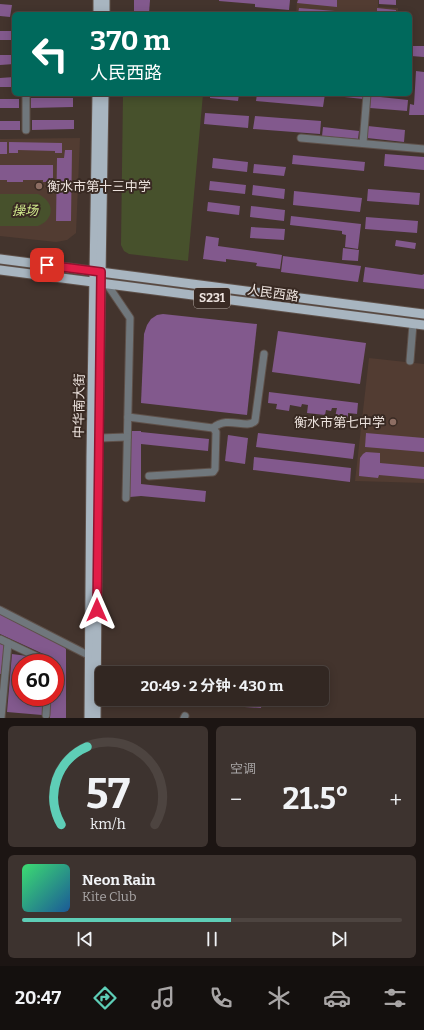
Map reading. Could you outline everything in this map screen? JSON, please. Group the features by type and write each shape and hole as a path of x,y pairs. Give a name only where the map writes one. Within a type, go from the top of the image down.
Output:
{"main road":[{"path":"98,0 98,12"},
{"path":"105,0 105,12"},
{"name":"中华南大街","path":"96,718 100,283 98,272 97,96"},
{"name":"中华南大街","path":"98,272 104,96"},
{"name":"人民西路","path":"0,259 424,314"},
{"name":"人民西路","path":"0,270 424,325"},
{"name":"中华南大街","path":"89,718 100,283"}],"street":[{"path":"26,96 26,130"},
{"path":"363,143 367,96"},
{"path":"301,138 424,149"},
{"path":"100,283 130,318 126,498"},
{"path":"410,361 413,324"},
{"path":"128,417 213,428 218,424 225,422 250,424 255,421 264,354"},
{"path":"149,476 213,472 215,470 216,432 213,428"},
{"path":"99,438 127,438"},
{"path":"0,610 90,656"},
{"path":"0,640 33,654"},
{"path":"1,718 8,643"},
{"path":"46,706 46,715"}],"shaded area":[{"path":"297,0 378,0 378,7 398,8 398,12 296,12"},
{"name":"衡水市第十三中学","path":"80,138 76,233 67,240 56,242 0,236 0,139"},
{"name":"衡水市第七中学","path":"369,358 424,364 424,483 355,481"}],"green space":[{"path":"123,96 203,96 188,261 129,254 124,251 121,245"},
{"name":"操场","path":"0,194 38,194 48,201 51,210 50,215 44,223 38,226 0,226"}],"building":[{"path":"134,0 150,0 149,12 134,12"},
{"path":"219,0 290,0 289,10 255,7 255,4"},
{"path":"298,0 337,0 337,7 297,3"},
{"path":"379,0 396,0 396,5 379,4"},
{"path":"0,4 12,5 10,17 0,16"},
{"path":"299,8 335,11 335,12 298,12"},
{"path":"377,8 396,10 396,12 377,12"},
{"path":"0,31 12,31 12,40 0,40"},
{"path":"412,46 424,46 424,57 412,56"},
{"path":"0,55 12,55 12,64 0,65"},
{"path":"416,71 424,72 424,115 409,115 410,104 414,105"},
{"path":"12,77 12,87 0,87 0,78"},
{"path":"210,96 239,96 238,101 210,98"},
{"path":"257,96 325,96 323,107 256,101"},
{"path":"335,96 364,96 363,99"},
{"path":"371,96 408,100 407,111 370,108"},
{"path":"31,98 73,98 73,107 31,108"},
{"path":"0,99 19,99 19,108 0,108"},
{"path":"205,113 249,116 248,128 204,124"},
{"path":"255,116 321,121 320,134 253,129"},
{"path":"32,120 74,120 74,129 32,130"},
{"path":"0,121 20,121 20,130 0,130"},
{"path":"368,126 405,130 404,142 367,138"},
{"path":"323,127 359,131 358,139 322,136"},
{"path":"0,142 7,142 7,154 0,154"},
{"path":"9,142 62,143 62,153 55,153 55,151 18,150 18,153 9,153"},
{"path":"65,150 72,150 71,221 56,221 57,158 64,158"},
{"path":"385,154 424,157 424,170 384,166"},
{"path":"293,155 365,162 364,171 292,164"},
{"path":"213,158 248,162 247,172 212,168"},
{"path":"254,164 286,167 284,176 253,173"},
{"path":"0,165 53,165 53,182 43,182 43,180 23,180 23,182 7,182 7,180 0,180"},
{"path":"210,181 246,185 245,194 209,190"},
{"path":"253,185 285,189 284,199 252,195"},
{"path":"368,189 420,193 419,205 367,201"},
{"path":"294,191 362,198 360,212 293,205"},
{"path":"208,202 240,206 239,215 207,211"},
{"path":"251,206 285,210 284,221 250,217"},
{"path":"291,216 361,224 358,249 345,247 346,235 342,234 342,231 290,225"},
{"path":"366,217 418,221 417,233 365,229"},
{"path":"251,227 285,229 284,240 250,238"},
{"path":"206,236 219,238 218,246 282,255 280,269 256,266 257,263 226,259 226,262 203,259"},
{"path":"396,240 416,243 415,249 395,246"},
{"path":"343,248 359,250 358,261 342,260"},
{"path":"283,256 361,266 358,282 281,272"},
{"path":"365,267 422,275 424,274 424,289 363,282"},
{"path":"163,314 257,324 247,415 141,403 144,334 151,319 157,315"},
{"path":"278,331 366,343 360,384 272,372"},
{"path":"269,392 358,403 357,414 348,413 348,418 335,417 337,408 332,408 331,411 326,410 325,415 307,413 308,405 302,404 301,407 290,405 289,411 276,409 277,404 268,403"},
{"path":"130,431 209,439 208,451 141,444 141,484 206,491 205,502 141,496 130,497"},
{"path":"258,433 355,444 353,459 256,447"},
{"path":"366,433 424,438 424,452 365,447"},
{"path":"228,435 248,438 245,464 225,461"},
{"path":"366,452 380,453 380,463 424,467 424,479 379,475 378,478 359,476 360,458"},
{"path":"254,457 351,468 350,482 253,470"},
{"path":"0,613 66,645 66,718 50,718 50,706 64,706 64,654 43,654 0,634"},
{"path":"0,644 4,645 1,674 0,674"},
{"path":"12,654 12,706 42,706 42,715 7,712"},
{"path":"230,706 261,706 261,708"}],"place":[{"name":"衡水市第十三中学","path":"39,186"},
{"name":"衡水市第七中学","path":"393,422"}],"route":[{"path":"47,265 101,272 97,610"}]}
